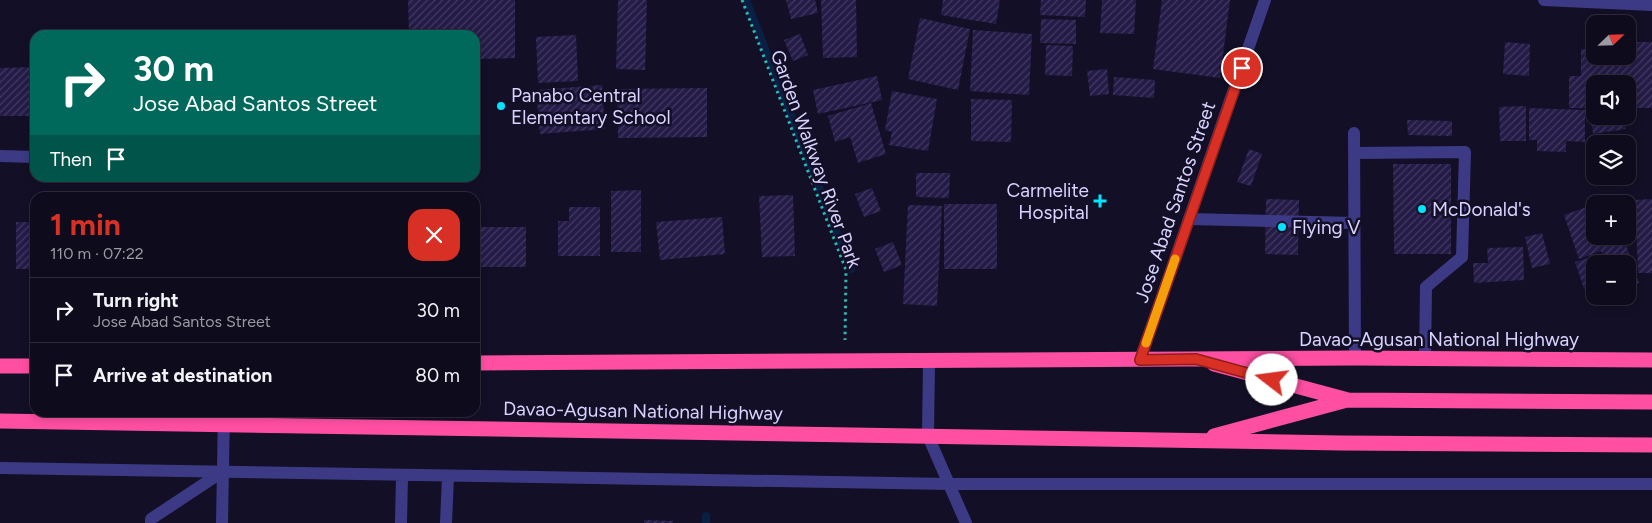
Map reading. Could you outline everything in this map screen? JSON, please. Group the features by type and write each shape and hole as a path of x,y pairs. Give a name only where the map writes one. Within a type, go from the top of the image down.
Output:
{"highway":[{"name":"Davao-Agusan National Highway","path":"480,363 1355,358 1652,360"},
{"name":"Davao-Agusan National Highway","path":"1196,359 1348,400 1652,402"},
{"path":"0,366 30,366"},
{"name":"Davao-Agusan National Highway","path":"1196,440 1348,400"},
{"name":"Davao-Agusan National Highway","path":"0,421 224,419 928,436 1652,445"}],"street":[{"name":"Jose Abad Santos Street","path":"1140,360 1265,0"},
{"path":"1544,0 1652,5"},
{"path":"1354,133 1355,358"},
{"path":"1354,152 1465,152 1462,258 1426,287 1425,358"},
{"path":"0,156 30,157"},
{"path":"1189,219 1354,223"},
{"path":"929,361 928,436 966,523"},
{"path":"222,523 224,419"},
{"path":"0,468 949,484 1652,484"},
{"path":"151,523 151,519 222,472"},
{"path":"401,523 402,476"},
{"path":"446,523 448,476"}],"path":[{"name":"Garden Walkway River Park","path":"742,0 846,270 844,361"}],"building":[{"path":"408,0 515,0 515,58 480,59 480,30 409,30"},
{"path":"618,0 647,0 645,70 616,69"},
{"path":"786,0 815,0 818,13 791,19"},
{"path":"821,0 856,0 857,57 823,58"},
{"path":"943,0 1000,0 996,24 941,15"},
{"path":"1041,0 1086,0 1085,17 1040,15"},
{"path":"1102,0 1136,0 1134,34 1100,33"},
{"path":"1162,0 1230,0 1220,78 1153,69"},
{"path":"920,18 970,29 958,90 908,79"},
{"path":"1041,19 1076,20 1076,44 1040,43"},
{"path":"973,30 1032,34 1029,95 970,91"},
{"path":"800,34 808,55 793,61 784,40"},
{"path":"576,35 578,81 538,83 536,37"},
{"path":"1505,42 1530,44 1529,76 1503,74"},
{"path":"1636,42 1652,42 1652,108 1636,108 1636,75 1586,75 1586,108 1569,108 1569,76 1581,76 1581,49 1586,49 1586,65 1636,65"},
{"path":"1046,45 1073,46 1072,76 1045,75"},
{"path":"30,67 30,116 0,116 0,68"},
{"path":"1107,69 1109,94 1090,96 1087,71"},
{"path":"877,76 882,100 818,114 813,90"},
{"path":"1114,77 1155,80 1154,98 1113,95"},
{"path":"602,85 605,129 540,134 536,90"},
{"path":"707,88 707,137 618,138 617,89"},
{"path":"892,91 937,99 928,151 889,145 892,132 885,130"},
{"path":"971,99 1012,100 1011,142 971,141"},
{"path":"871,103 886,154 858,163 850,137 835,142 828,116"},
{"path":"1526,106 1526,141 1500,141 1499,107"},
{"path":"1529,108 1585,110 1585,142 1566,141 1566,152 1537,151 1537,140 1529,140"},
{"path":"1407,120 1452,121 1452,136 1408,135"},
{"path":"1592,125 1625,125 1626,129 1593,134"},
{"path":"1249,149 1262,154 1251,186 1237,182"},
{"name":"McDonald's","path":"1393,164 1451,164 1451,254 1394,254"},
{"path":"916,173 950,173 949,198 916,197"},
{"path":"872,188 881,211 864,217 855,194"},
{"path":"641,190 641,252 611,252 611,191"},
{"path":"793,195 795,256 762,257 759,196"},
{"name":"Flying V","path":"1266,199 1299,200 1298,255 1265,254"},
{"path":"1652,199 1652,273 1638,273 1636,200"},
{"path":"944,204 997,204 997,269 944,269"},
{"path":"908,205 942,206 937,306 903,304"},
{"path":"569,207 600,207 600,256 558,256 558,221 569,221"},
{"path":"1586,207 1586,245 1626,245 1629,255 1602,255 1601,251 1579,259 1564,215"},
{"path":"722,217 725,254 660,260 656,222"},
{"path":"16,222 30,222 30,269 16,269"},
{"path":"480,227 526,227 526,267 480,267"},
{"path":"1542,233 1550,264 1532,268 1525,237"},
{"path":"893,242 902,265 884,272 875,249"},
{"path":"1523,247 1524,280 1474,283 1473,263 1488,263 1487,248"},
{"path":"1586,259 1586,288 1584,289 1575,262"},
{"path":"644,520 673,521 673,523 644,523"}],"waterway":[{"path":"746,0 851,269"},
{"path":"706,516 706,523"}],"slow traffic":[{"path":"1146,343 1175,259"}],"place":[{"name":"Panabo Central Elementary School","path":"501,106"},
{"name":"Carmelite Hospital","path":"1100,201"},
{"name":"McDonald's","path":"1422,209"},
{"name":"Flying V","path":"1282,227"}],"route":[{"path":"1242,68 1140,360 1196,359 1272,380"}]}
